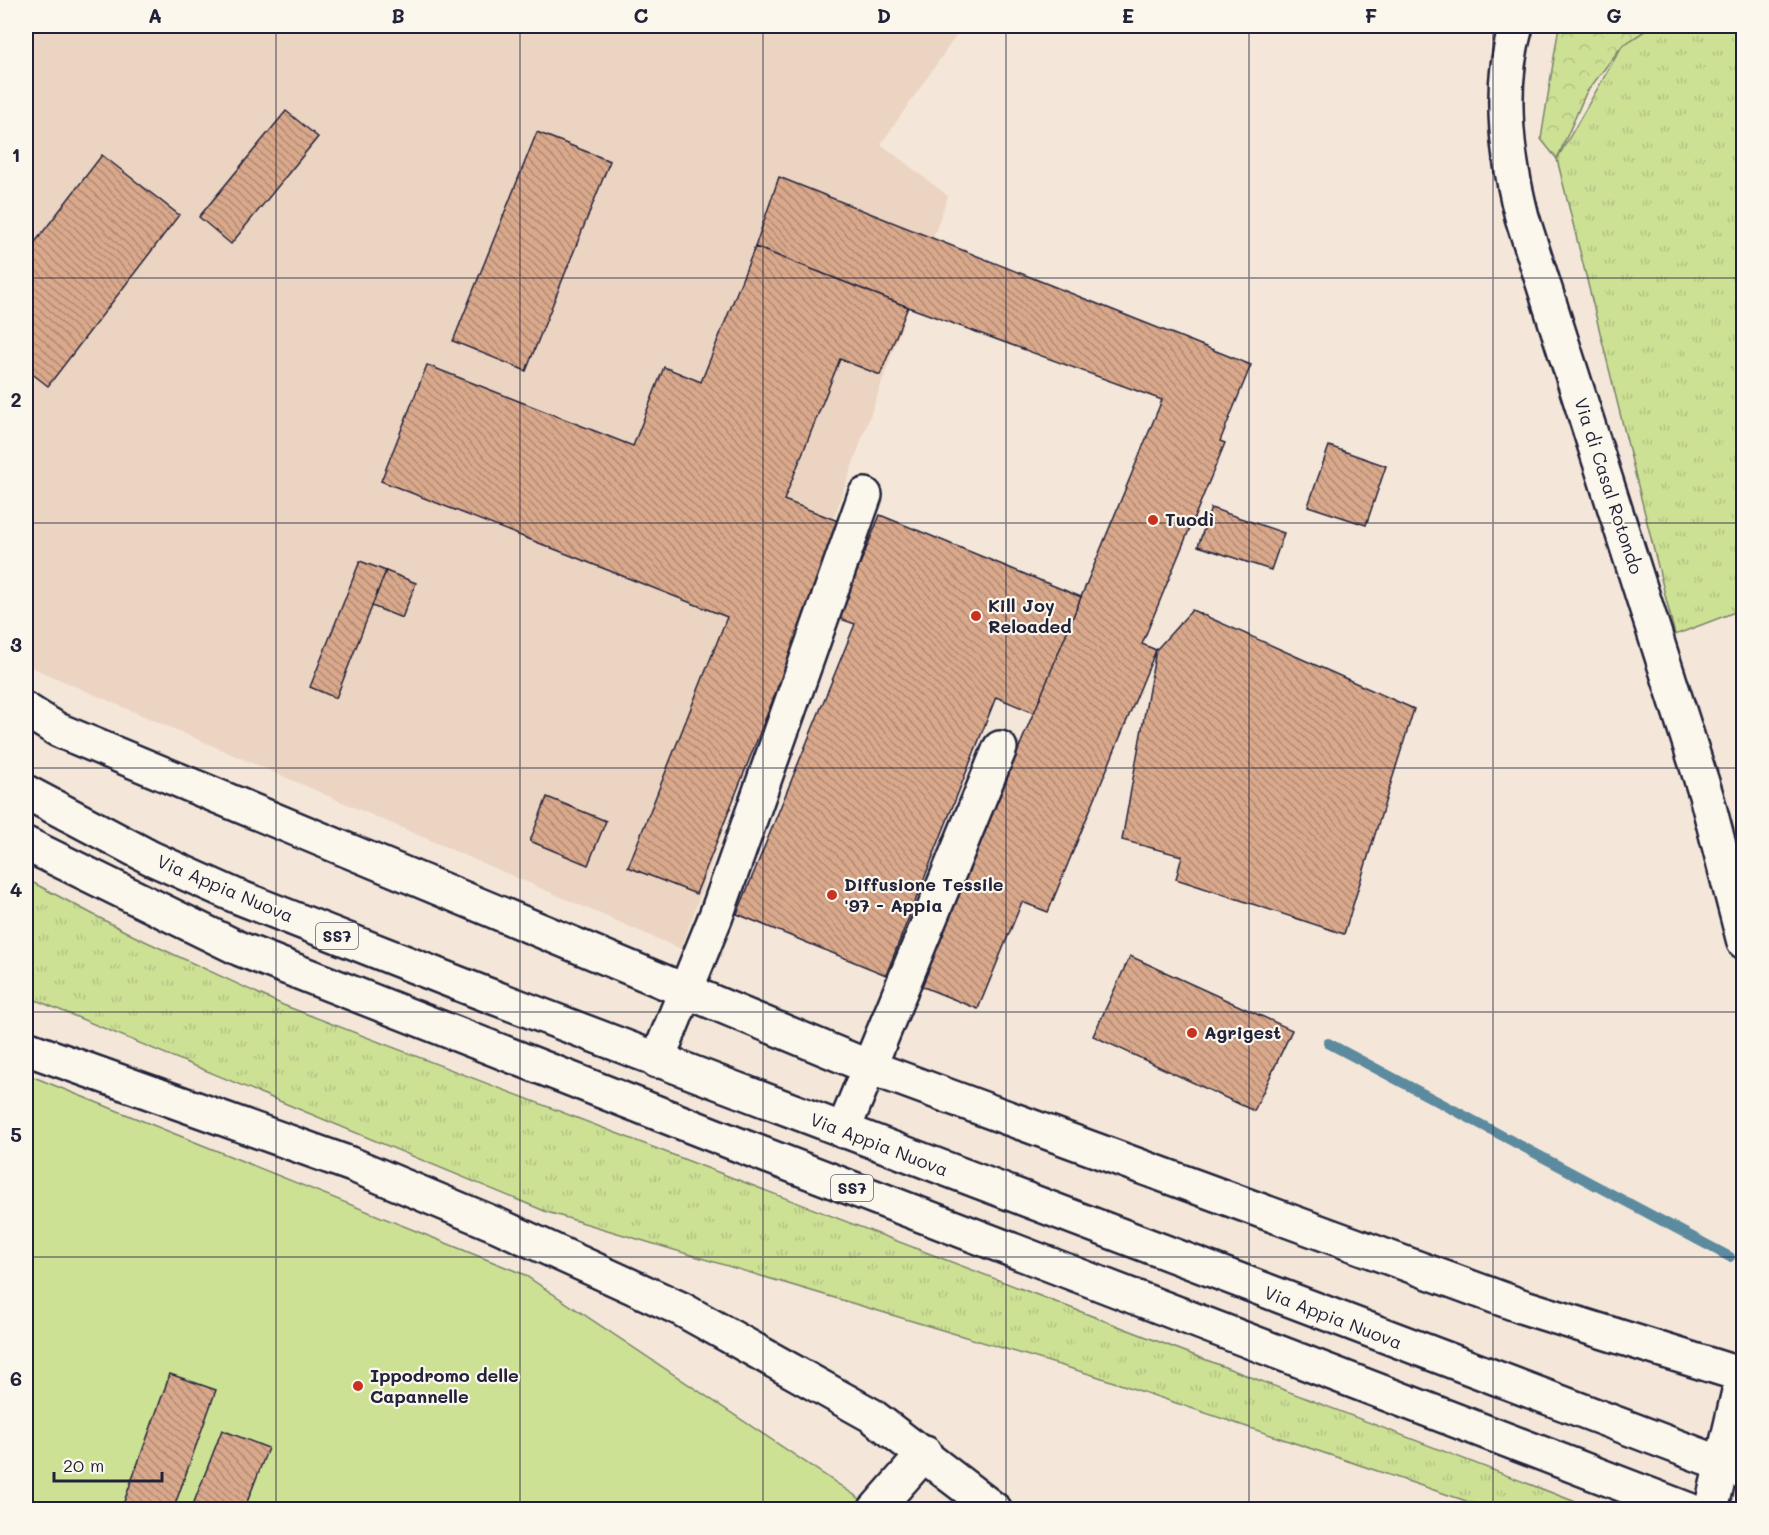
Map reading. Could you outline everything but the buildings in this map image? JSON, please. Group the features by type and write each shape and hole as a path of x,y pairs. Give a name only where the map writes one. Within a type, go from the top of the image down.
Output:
{"main road":[{"name":"Via di Casal Rotondo","path":"1516,26 1508,68 1507,124 1512,171 1522,216 1706,795 1743,942"},
{"path":"657,1061 716,916 865,495"},
{"path":"26,710 58,730 869,1067 1524,1307 1743,1372 1732,1469 1711,1509"},
{"path":"843,1131 1000,748"},
{"name":"Via Appia Nuova","path":"26,792 151,858 236,896 657,1061 1732,1469"},
{"name":"SS7","path":"26,844 251,954 739,1145 1689,1509"},
{"path":"26,1048 352,1165 497,1225 710,1324 872,1415 925,1453 995,1509"},
{"path":"875,1509 925,1453"}],"shaded area":[{"path":"26,26 963,26 881,144 948,196 681,949 26,665"}],"green space":[{"path":"1559,26 1652,26 1622,46 1586,93 1557,159 1541,139"},
{"path":"1652,26 1743,26 1743,609 1675,635 1557,159 1622,46"},
{"path":"26,879 134,936 283,1005 1594,1509 1490,1509 1096,1376 547,1212 26,996"},
{"name":"Ippodromo delle Capannelle","path":"26,1074 523,1274 859,1498 914,1509 26,1509"}],"waterway":[{"path":"1328,1043 1730,1257"}],"place":[{"name":"Tuodì","path":"1153,520"},
{"name":"Kill Joy Reloaded","path":"976,616"},
{"name":"Diffusione Tessile '97 - Appia","path":"832,895"},
{"name":"Agrigest","path":"1192,1033"},
{"name":"Ippodromo delle Capannelle","path":"358,1386"}]}
